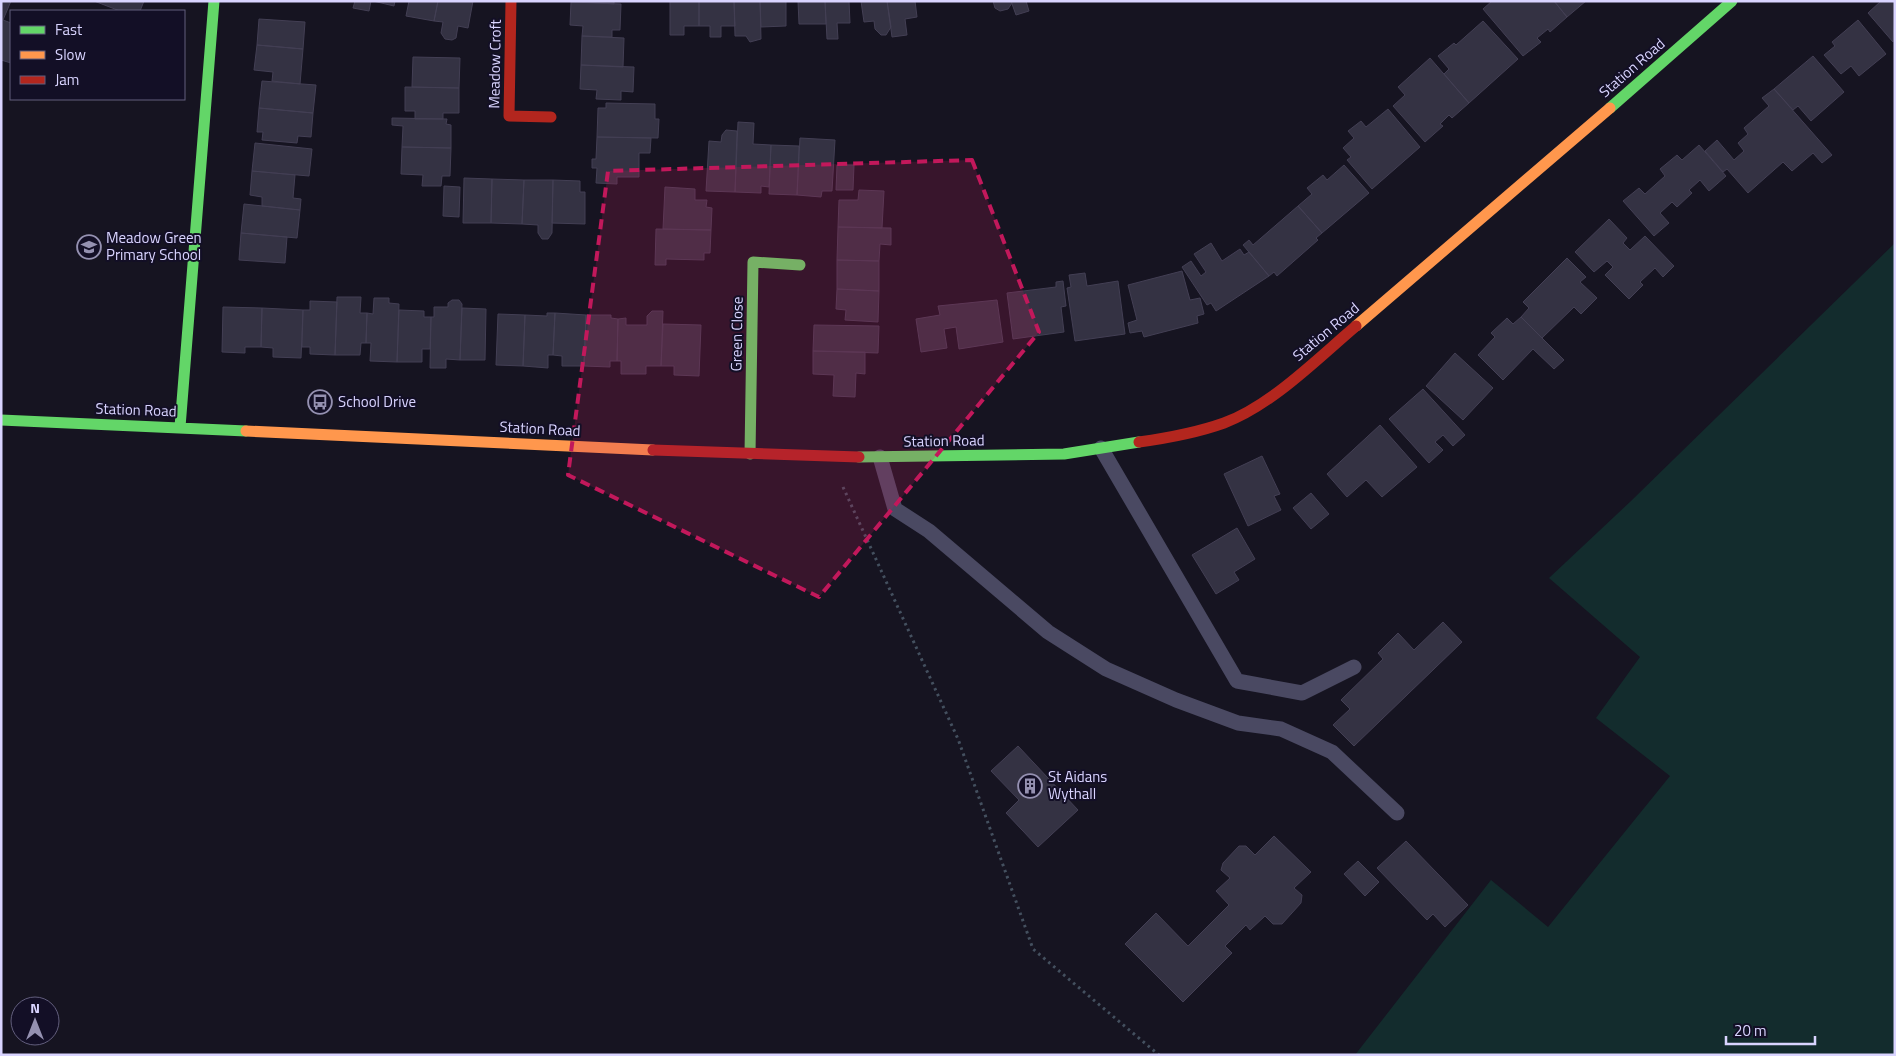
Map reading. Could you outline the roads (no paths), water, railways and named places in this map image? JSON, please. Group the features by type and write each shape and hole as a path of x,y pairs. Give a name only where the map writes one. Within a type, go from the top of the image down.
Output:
{"street":[{"path":"180,427 214,1"},
{"name":"Meadow Croft","path":"511,1 509,116 551,117"},
{"name":"Station Road","path":"1,420 830,458 1064,454 1184,435 1226,422 1268,398 1442,254 1732,1"},
{"name":"Green Close","path":"750,454 753,262 800,265"}],"lane":[{"path":"1101,448 1237,681 1302,693 1354,667"},
{"path":"880,457 895,509 928,531 1048,632 1106,669 1176,700 1238,723 1281,729 1332,752 1397,813"}],"place":[{"name":"Meadow Green Primary School","path":"89,247"},
{"name":"School Drive","path":"320,402"},
{"name":"St Aidans Wythall","path":"1030,786"}]}
